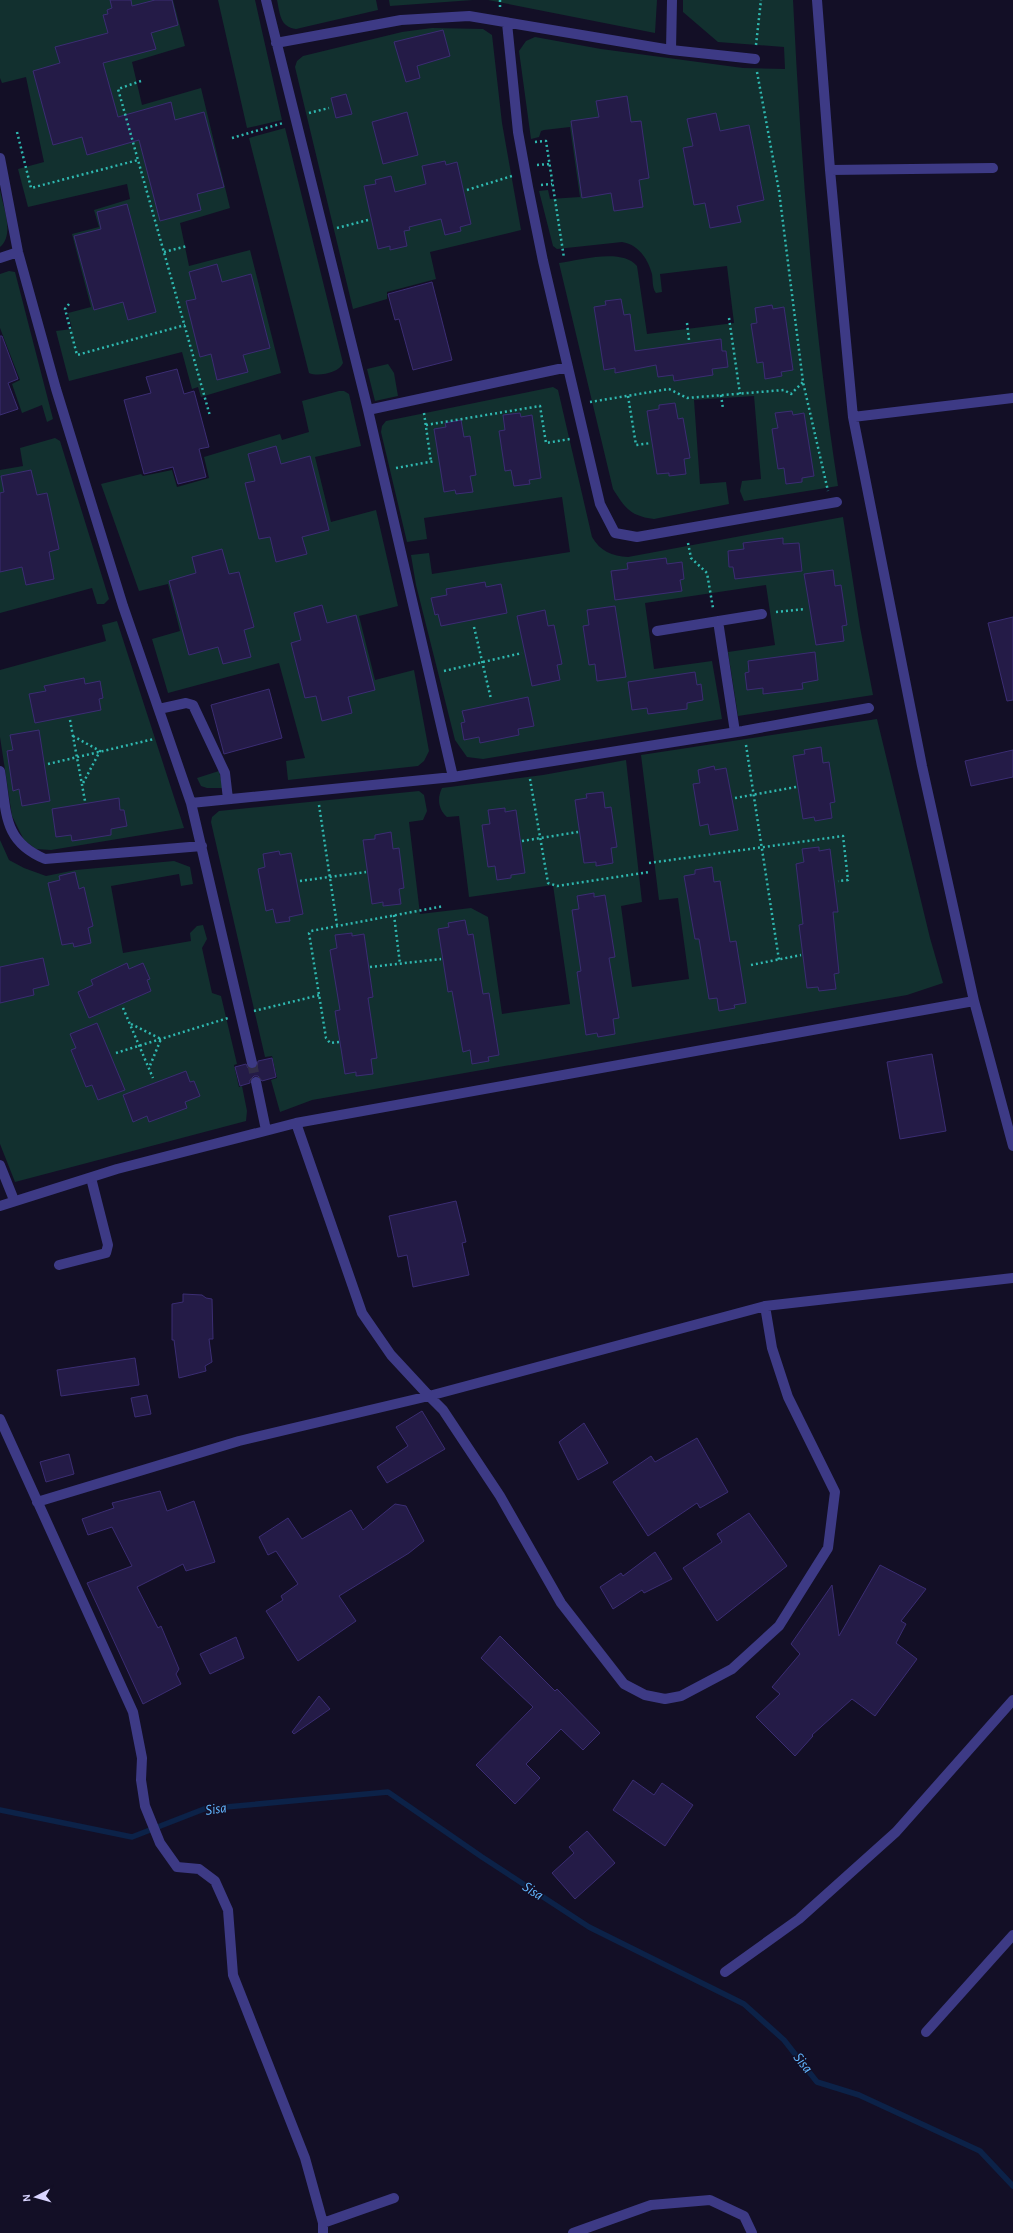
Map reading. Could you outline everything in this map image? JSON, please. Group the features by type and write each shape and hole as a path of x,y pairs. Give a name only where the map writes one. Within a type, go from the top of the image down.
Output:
{"street":[{"path":"266,0 294,118 368,410 453,777"},
{"path":"671,50 672,0"},
{"path":"817,0 830,170 853,417 922,766 974,1001 1013,1146"},
{"path":"276,43 401,20 469,16 671,50 755,59"},
{"path":"508,23 518,132 543,261 600,504 615,533 637,537 834,503"},
{"path":"0,158 18,252 56,389 123,606 191,803 252,1063"},
{"path":"830,170 993,168"},
{"path":"0,258 18,252"},
{"path":"368,410 568,367"},
{"path":"853,417 1013,398"},
{"path":"657,631 762,614"},
{"path":"716,621 739,732"},
{"path":"159,709 186,703 193,705 225,773 228,799"},
{"path":"191,803 453,777 739,732 869,708"},
{"path":"0,771 10,827 18,843 29,852 45,859 202,846"},
{"path":"0,1206 14,1200 90,1178 296,1123 974,1001"},
{"path":"256,1082 266,1130"},
{"path":"296,1123 362,1313 391,1355 443,1410 500,1496 561,1603 624,1684 645,1695 665,1699 681,1696 732,1669 779,1626 828,1548 835,1492 788,1397 772,1348 765,1306"},
{"path":"0,1165 14,1200"},
{"path":"59,1265 106,1253 108,1245 90,1178"},
{"path":"37,1502 239,1441 429,1396 765,1306 1013,1278"},
{"path":"0,1419 133,1712 142,1758 141,1780 145,1806 160,1843 177,1867 199,1869 215,1881 228,1910 233,1975 305,2158 323,2228 394,2198"},
{"path":"725,1972 799,1919 896,1832 1013,1700"},
{"path":"926,2032 1012,1939"},
{"path":"573,2233 651,2204 710,2200 744,2216 752,2233"}],"path":[{"path":"761,0 755,59 779,191 803,382 834,503"},
{"path":"142,81 118,89 210,416"},
{"path":"232,138 329,108"},
{"path":"17,132 31,188 138,160"},
{"path":"546,141 564,258"},
{"path":"467,190 526,172"},
{"path":"323,231 368,220"},
{"path":"164,252 187,246"},
{"path":"69,304 65,309 77,355 184,325"},
{"path":"730,318 740,394"},
{"path":"687,323 689,340"},
{"path":"577,404 669,389 687,398 784,390 791,394 803,382"},
{"path":"722,395 724,409"},
{"path":"628,396 636,446 651,443"},
{"path":"422,399 431,462"},
{"path":"426,425 540,406 546,443 584,436"},
{"path":"382,471 435,461"},
{"path":"686,529 691,558 707,573 716,621"},
{"path":"762,614 805,609"},
{"path":"474,627 491,699"},
{"path":"429,674 522,653"},
{"path":"70,720 85,801"},
{"path":"739,732 754,795 779,960"},
{"path":"73,736 100,751"},
{"path":"48,764 168,736"},
{"path":"82,785 100,751"},
{"path":"527,765 548,883 557,886 650,872"},
{"path":"735,798 796,787"},
{"path":"316,790 336,925"},
{"path":"522,841 578,832"},
{"path":"649,862 843,836 848,880 838,881"},
{"path":"300,881 366,872"},
{"path":"339,1042 330,1043 326,1038 309,933 313,929 444,906"},
{"path":"394,915 400,964"},
{"path":"751,965 801,955"},
{"path":"370,967 441,959"},
{"path":"116,1054 241,1014 320,995"},
{"path":"123,1008 153,1078"},
{"path":"130,1024 161,1039"},
{"path":"149,1068 161,1039"}],"green space":[{"path":"0,0 173,0 185,46 132,62 142,105 201,88 230,208 180,223 189,266 250,250 281,373 201,397 198,387 192,389 182,352 69,381 56,331 72,329 68,313 91,307 72,234 99,227 94,210 130,199 127,184 28,207 18,169 44,162 26,77 2,83 0,78"},
{"path":"218,0 255,0 282,120 247,128"},
{"path":"277,0 376,0 378,10 296,29 287,26 284,23 280,15"},
{"path":"389,0 473,0 390,6"},
{"path":"488,0 657,0 655,33"},
{"path":"683,0 793,0 809,243 829,426 838,486 744,501 740,491 742,481 761,479 754,396 694,400 700,484 726,482 729,504 654,519 639,516 629,510 613,489 559,263 612,256 630,261 637,266 647,334 734,323 727,266 660,274 662,292 656,293 648,263 642,253 628,243 622,242 557,249 553,246 539,191 548,190 550,199 580,197 570,127 544,130 541,131 539,137 531,139 519,51 526,41 535,37 601,49 743,68 785,69 784,47 718,42 683,12"},
{"path":"432,28 483,29 492,35 502,123 521,230 430,252 436,279 387,292 387,299 353,309 295,67 297,61 303,56 402,32"},
{"path":"285,128 343,363 333,372 318,375 309,373 249,138"},
{"path":"0,190 7,220 7,235 0,247"},
{"path":"9,271 15,272 53,419 47,422 42,405 22,413 12,384 20,380 0,328 0,274"},
{"path":"388,364 394,373 398,396 375,401 367,369"},
{"path":"553,387 558,390 592,537 599,546 607,552 628,557 843,517 860,627 873,695 738,716 728,652 775,645 766,585 645,603 654,669 712,661 722,719 483,759 467,757 455,740 416,585 411,555 429,553 432,574 570,552 562,497 424,518 427,539 407,542 381,432 382,426 386,421"},
{"path":"344,391 349,394 361,446 315,457 331,522 376,510 398,606 359,616 375,680 414,670 429,751 424,761 418,766 288,780 286,761 305,758 279,663 168,693 152,639 180,631 168,584 139,591 101,484 141,474 143,476 172,470 177,487 209,478 204,457 280,434 282,440 309,432 302,401"},
{"path":"55,438 60,441 109,599 104,604 97,604 92,588 0,613 0,470 23,466 20,448"},
{"path":"117,621 184,828 51,850 36,849 24,840 12,816 0,737 0,670 106,641 102,625"},
{"path":"877,719 930,938 943,983 907,995 312,1100 280,1112 271,1080 277,1078 272,1056 265,1057 211,822 212,817 219,811 419,791 424,795 427,811 423,820 409,822 420,914 471,908 488,917 502,1014 570,1004 553,885 469,897 459,816 447,817 444,814 439,803 439,796 442,788 543,775 626,760 642,902 621,906 632,987 689,979 678,898 659,900 641,755"},
{"path":"219,771 223,788 207,788 201,786 197,778"},
{"path":"0,840 9,860 24,868 46,876 76,870 174,861 190,867 193,884 181,886 179,874 111,886 123,953 191,941 190,933 197,926 203,925 207,939 202,948 212,993 221,996 237,1064 234,1065 239,1087 242,1086 247,1111 246,1121 15,1182 0,1144"}],"building":[{"path":"110,0 131,0 132,6 155,0 172,0 178,25 151,33 156,49 103,63 118,117 171,102 175,120 204,112 224,187 197,194 201,210 160,221 139,140 87,155 82,137 53,145 33,71 60,63 55,47 108,33 103,15 108,14 107,10 112,8"},
{"path":"443,30 450,56 417,66 420,78 406,82 394,42"},
{"path":"346,94 352,114 336,118 331,98"},
{"path":"627,96 631,122 641,121 649,178 639,180 643,207 614,211 611,193 582,198 571,121 599,117 596,101"},
{"path":"407,112 418,155 383,164 372,122"},
{"path":"716,113 720,131 749,125 764,200 737,206 741,222 710,228 705,203 694,205 683,148 693,146 687,119"},
{"path":"445,161 446,165 457,162 471,224 460,227 461,231 445,235 441,219 409,227 410,230 404,231 407,246 390,250 390,246 378,249 364,186 376,184 375,180 391,176 395,192 426,184 422,166"},
{"path":"127,204 156,312 128,320 123,302 94,310 74,236 101,229 97,212"},
{"path":"217,264 222,282 251,274 270,348 243,355 248,372 217,380 211,354 200,357 186,301 196,299 189,272"},
{"path":"432,282 452,360 413,370 399,319 395,320 388,294"},
{"path":"621,299 624,315 630,314 635,351 721,339 722,351 726,351 728,367 712,369 713,375 674,381 673,375 658,377 656,365 615,373 615,368 604,370 594,307 606,305 605,301"},
{"path":"772,305 773,309 784,307 793,370 781,372 782,376 765,379 763,362 757,363 751,324 757,323 755,308"},
{"path":"0,336 2,336 18,379 8,383 18,409 0,415"},
{"path":"177,369 184,394 194,391 209,447 199,449 206,477 178,484 173,467 144,474 124,400 151,393 146,377"},
{"path":"675,403 678,419 683,418 690,458 684,459 686,474 669,476 669,473 657,474 647,411 659,409 659,405"},
{"path":"792,411 793,415 804,413 814,476 802,478 802,482 786,484 784,468 778,469 772,429 778,428 775,413"},
{"path":"520,413 521,417 532,415 541,478 529,480 530,484 514,486 511,470 505,471 499,431 505,430 503,415"},
{"path":"461,420 464,437 470,436 476,475 470,476 473,492 456,494 455,490 444,492 434,429 446,427 445,423"},
{"path":"276,446 281,464 310,456 329,530 302,537 307,554 276,562 270,537 259,539 245,483 255,481 248,454"},
{"path":"31,470 37,495 47,493 59,549 49,552 54,579 26,585 22,567 0,572 0,493 4,492 1,476"},
{"path":"783,538 783,544 799,543 802,571 735,579 733,567 729,567 728,551 744,549 743,543"},
{"path":"222,549 229,574 239,572 254,627 244,630 251,657 223,664 218,647 189,655 169,581 196,573 192,557"},
{"path":"666,558 667,564 682,562 684,579 680,580 682,591 615,600 611,571 628,569 627,563"},
{"path":"833,570 835,586 841,585 847,625 842,626 844,641 816,645 804,574"},
{"path":"485,582 486,587 501,584 507,613 441,626 438,614 435,615 431,598 447,595 446,589"},
{"path":"322,605 327,623 356,615 375,690 348,697 352,713 322,721 316,696 305,698 291,643 301,640 294,613"},
{"path":"615,606 626,677 597,681 595,664 589,665 583,626 589,625 587,610"},
{"path":"545,610 548,626 554,625 562,664 557,665 560,680 532,686 517,616"},
{"path":"1013,617 1013,700 1007,701 988,623"},
{"path":"815,652 818,680 802,683 803,689 763,694 763,688 747,690 745,673 749,672 748,661"},
{"path":"695,672 697,685 701,684 703,700 687,703 687,709 648,714 647,708 632,710 628,682"},
{"path":"84,678 85,684 100,681 103,698 99,699 101,710 35,723 29,694 46,691 44,686"},
{"path":"269,689 282,738 224,754 211,705"},
{"path":"528,697 534,726 518,729 519,735 480,743 479,737 464,740 461,723 465,722 462,711"},
{"path":"39,730 50,801 22,806 19,789 13,791 7,751 13,750 10,735"},
{"path":"821,747 823,763 829,762 835,802 830,803 832,818 815,821 814,817 803,819 793,756 805,754 804,750"},
{"path":"1013,750 1013,777 971,786 965,761"},
{"path":"714,766 715,770 726,768 738,830 710,835 708,824 700,826 693,784 700,783 698,770"},
{"path":"603,792 605,808 611,807 617,847 611,848 613,863 596,866 596,862 584,863 575,800 587,798 586,794"},
{"path":"119,798 120,810 124,810 127,826 111,829 111,835 86,839 72,841 71,835 56,837 52,809"},
{"path":"505,808 505,812 516,810 525,873 511,875 511,878 497,880 495,866 488,867 482,825 490,824 488,810"},
{"path":"391,832 393,849 399,848 404,888 399,889 401,904 383,906 383,902 372,904 363,840 375,839 375,835"},
{"path":"819,847 819,851 830,849 838,912 833,912 839,973 834,974 836,989 819,991 818,987 807,988 799,925 803,924 796,864 804,862 802,849"},
{"path":"279,851 280,855 291,853 303,914 289,917 290,921 276,923 273,909 266,911 258,869 265,867 263,854"},
{"path":"712,867 714,882 720,881 730,942 736,941 746,1003 734,1005 735,1008 719,1011 717,998 709,999 699,939 695,939 684,876 695,874 695,870"},
{"path":"75,872 79,889 84,887 93,926 88,928 91,943 74,947 73,943 62,945 48,883 60,880 59,876"},
{"path":"594,893 594,897 605,895 615,957 609,958 619,1018 613,1019 615,1034 598,1037 597,1033 586,1035 577,972 581,971 572,910 579,909 577,896"},
{"path":"465,920 468,935 473,934 483,994 489,993 499,1055 488,1057 489,1061 472,1064 470,1050 463,1052 452,991 448,992 438,929 449,927 448,923"},
{"path":"352,933 352,936 364,934 373,997 368,998 377,1058 371,1059 373,1074 356,1076 356,1072 345,1074 335,1011 340,1010 330,950 337,948 335,935"},
{"path":"43,958 49,985 33,989 34,995 0,1003 0,967"},
{"path":"127,963 129,969 143,963 150,979 147,980 151,991 89,1018 78,992 93,985 91,980"},
{"path":"97,1023 125,1090 98,1100 92,1085 86,1087 71,1050 76,1048 70,1034"},
{"path":"932,1054 946,1131 900,1139 887,1062"},
{"path":"272,1058 276,1077 262,1081 258,1076 254,1076 250,1080 250,1083 240,1086 235,1067 246,1064 248,1068 253,1069 257,1067 258,1061"},
{"path":"186,1071 190,1082 194,1081 200,1096 185,1102 187,1108 149,1122 147,1116 133,1122 123,1095"},
{"path":"456,1201 466,1242 462,1243 469,1275 413,1287 407,1255 398,1257 389,1216"},
{"path":"183,1294 202,1295 206,1298 212,1299 213,1339 209,1339 212,1362 205,1366 206,1371 179,1378 174,1340 172,1340 172,1304 183,1302"},
{"path":"135,1358 139,1385 61,1396 57,1370"},
{"path":"147,1395 151,1414 135,1417 131,1398"},
{"path":"422,1411 445,1449 387,1483 377,1467 408,1446 396,1427"},
{"path":"584,1423 608,1463 578,1480 559,1442"},
{"path":"697,1438 728,1492 700,1508 697,1503 648,1536 613,1482 651,1456 655,1462"},
{"path":"69,1454 74,1474 46,1482 40,1462"},
{"path":"160,1491 167,1511 194,1501 215,1562 186,1571 183,1564 137,1587 158,1628 161,1626 179,1669 176,1674 181,1684 143,1704 87,1583 132,1566 112,1527 88,1535 82,1519 114,1508 112,1503"},
{"path":"395,1504 406,1506 424,1541 409,1553 339,1596 356,1621 298,1661 266,1611 283,1600 281,1596 298,1584 276,1551 268,1555 259,1537 288,1518 302,1539 351,1510 363,1530"},
{"path":"749,1513 787,1566 717,1621 683,1568 722,1542 717,1534"},
{"path":"655,1552 672,1579 644,1593 642,1590 613,1609 600,1587 621,1573 623,1576"},
{"path":"880,1565 926,1589 901,1621 906,1624 896,1643 917,1659 875,1716 852,1699 812,1735 813,1736 795,1756 756,1717 780,1694 772,1687 800,1654 791,1644 832,1585 839,1636"},
{"path":"500,1636 555,1691 557,1689 600,1733 583,1750 561,1729 526,1764 540,1778 515,1804 476,1765 533,1707 481,1658"},
{"path":"236,1637 244,1658 210,1674 200,1654"},
{"path":"319,1696 330,1709 294,1734 292,1732"},
{"path":"633,1780 654,1795 662,1783 693,1805 665,1846 613,1810"},
{"path":"587,1831 615,1863 575,1899 552,1873 574,1853 569,1847"}],"waterway":[{"name":"Sisa","path":"0,1810 132,1837 204,1809 388,1792 482,1857 589,1927 744,2004 784,2040 817,2082 859,2095 980,2151 1013,2186"}],"tunnel":[{"path":"252,1063 256,1082"}]}
